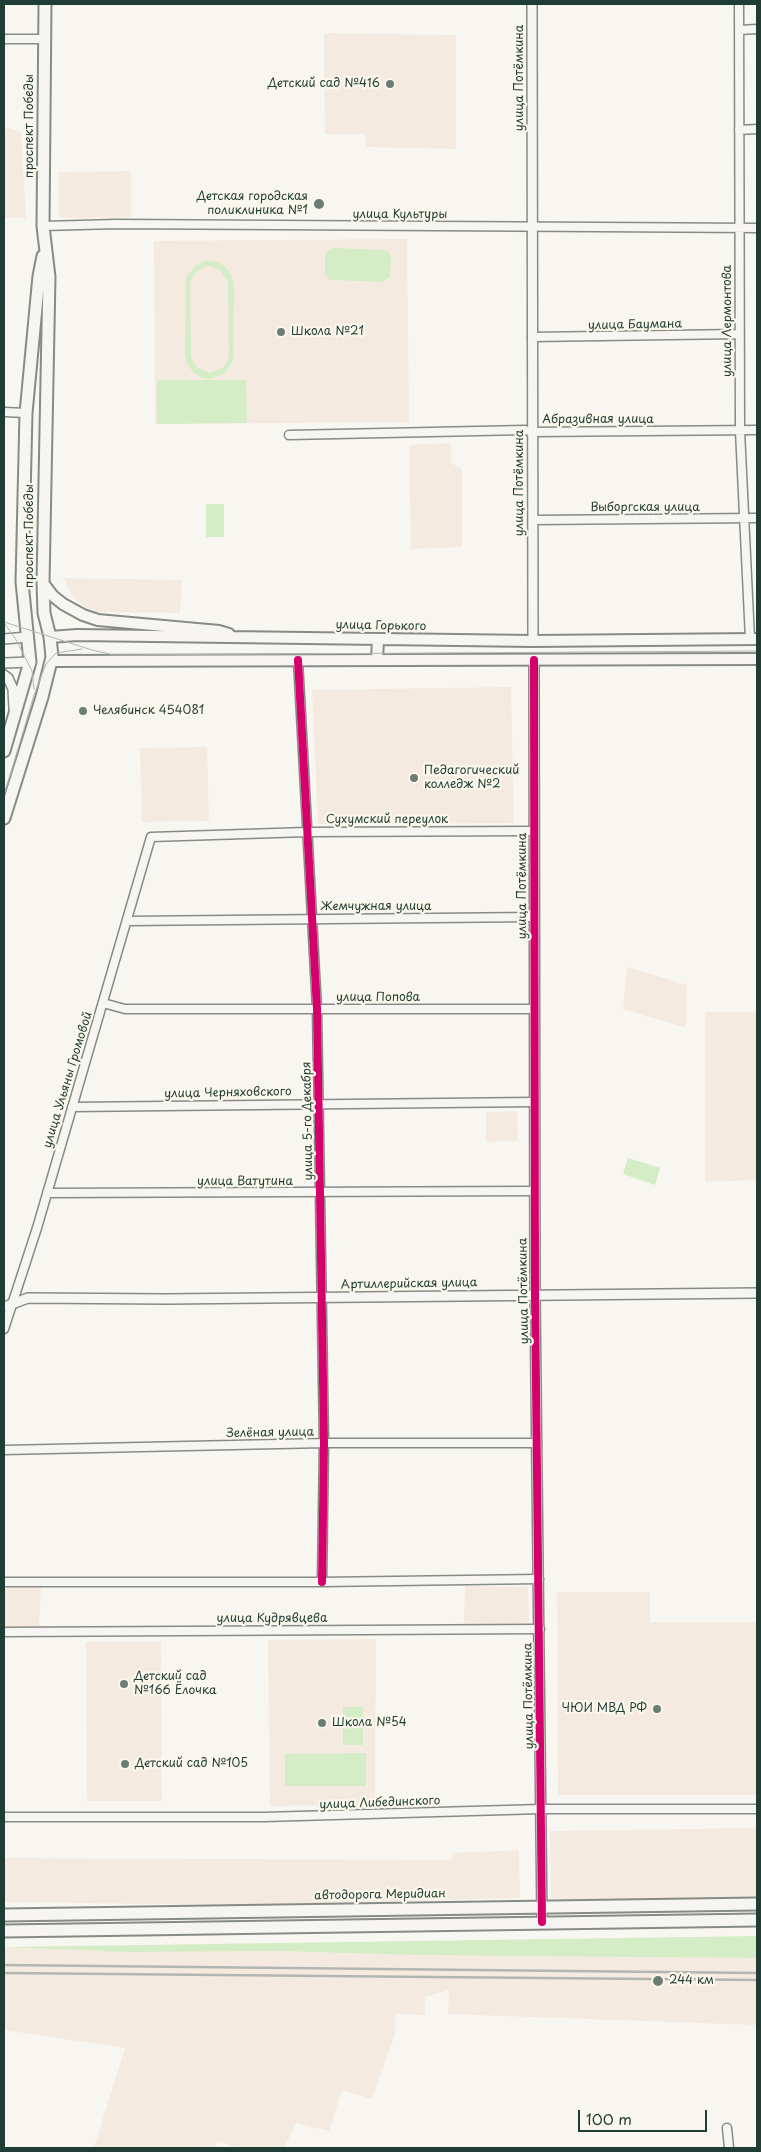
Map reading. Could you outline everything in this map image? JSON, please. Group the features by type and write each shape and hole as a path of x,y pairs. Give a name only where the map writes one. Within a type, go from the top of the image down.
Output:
{"main road":[{"name":"проспект Победы","path":"4,818 51,661 50,637 44,613 43,583 49,277 43,226 45,4"},
{"name":"проспект Победы","path":"4,751 30,662 23,609 22,582 26,413 39,276 45,248"},
{"path":"43,583 53,596 63,604 84,616 98,620 219,631 244,638"},
{"name":"улица Горького","path":"28,638 77,635 533,641 754,639"},
{"path":"377,660 378,640"},
{"name":"улица Потёмкина","path":"533,641 534,660"},
{"path":"30,662 757,659"},
{"name":"автодорога Меридиан","path":"4,1915 757,1904"},
{"path":"4,1930 757,1920"}],"street":[{"name":"улица Потёмкина","path":"532,4 533,641"},
{"name":"улица Лермонтова","path":"739,4 741,228 738,334 740,431 754,639"},
{"path":"739,30 757,29"},
{"path":"4,39 44,39"},
{"path":"739,130 757,129"},
{"name":"улица Культуры","path":"43,226 116,224 757,228"},
{"name":"улица Баумана","path":"532,337 738,334"},
{"path":"4,412 26,413"},
{"name":"Абразивная улица","path":"289,435 525,430 532,432 757,430"},
{"name":"Выборгская улица","path":"533,520 757,518"},
{"name":"улица Горького","path":"4,639 28,638"},
{"name":"улица 5-го Декабря","path":"298,660 313,918 320,1103 324,1443 322,1582"},
{"name":"улица Потёмкина","path":"534,660 534,1295 540,1629 542,1922"},
{"path":"4,663 30,662"},
{"path":"4,675 8,678 13,689 14,716"},
{"name":"Сухумский переулок","path":"151,836 307,832 534,831"},
{"name":"улица Ульяны Громовой","path":"4,1330 8,1306 47,1194 151,836"},
{"name":"Жемчужная улица","path":"127,921 534,917"},
{"name":"улица Попова","path":"103,1003 125,1009 534,1009"},
{"name":"улица Черняховского","path":"72,1107 534,1102"},
{"name":"улица Ватутина","path":"47,1194 534,1190"},
{"name":"Артиллерийская улица","path":"8,1306 28,1298 322,1298 757,1293"},
{"name":"Зелёная улица","path":"4,1450 324,1443 537,1443"},
{"path":"4,1582 322,1582 539,1579"},
{"name":"улица Кудрявцева","path":"4,1632 540,1629"},
{"name":"улица Либединского","path":"4,1816 264,1817 541,1809 757,1809"},
{"path":"727,2128 729,2148"}],"shaded area":[{"name":"Детский сад №416","path":"324,33 456,35 456,149 366,147 365,134 325,134"},
{"path":"9,128 21,132 26,218 4,218 4,129"},
{"path":"131,171 131,217 59,218 59,172"},
{"name":"Школа №21","path":"407,239 409,422 155,424 154,241"},
{"path":"451,443 451,463 462,469 462,547 411,549 409,445"},
{"path":"63,578 182,580 180,613 98,612 85,607 73,597"},
{"name":"Педагогический колледж №2","path":"511,687 514,823 318,824 312,690"},
{"path":"207,747 209,821 142,822 140,748"},
{"path":"627,967 687,985 686,1028 623,1009"},
{"path":"705,1012 757,1012 757,1180 705,1182"},
{"path":"517,1111 518,1141 486,1142 486,1112"},
{"path":"465,1586 528,1587 529,1624 464,1624"},
{"path":"4,1587 41,1587 39,1627 4,1627"},
{"name":"ЧЮИ МВД РФ","path":"557,1592 650,1592 650,1622 757,1622 757,1795 558,1795"},
{"name":"Школа №54","path":"376,1639 375,1805 270,1806 268,1640"},
{"path":"86,1642 161,1642 162,1801 87,1801"},
{"path":"757,1828 757,1899 551,1899 550,1831"},
{"path":"519,1850 520,1898 242,1905 4,1902 4,1858 452,1860 453,1853"},
{"path":"4,1947 757,1958 757,2025 448,2014 449,1990 425,1997 425,2015 395,2014 395,2034 372,2099 342,2090 329,2131 296,2123 284,2148 239,2148 217,2141 215,2148 94,2148 125,2048 4,2030"}],"green space":[{"path":"334,248 387,250 391,256 390,277 383,282 330,280 325,275 325,256 327,251"},
{"path":"205,261 224,265 231,274 234,285 233,361 224,374 210,379 202,378 193,372 186,362 185,355 186,278 195,266","holes":["210,266 221,271 228,281 229,352 224,367 210,373 196,367 191,357 190,286 196,272 204,267"]},
{"path":"157,380 246,380 247,423 157,424"},
{"path":"206,504 224,504 224,537 206,537"},
{"path":"628,1158 660,1168 655,1185 623,1174"},
{"path":"343,1707 363,1707 363,1745 343,1745"},
{"path":"366,1753 366,1786 285,1786 285,1754"},
{"path":"757,1936 757,1958 422,1955 278,1951 130,1952 4,1947"}],"tram line":[{"path":"4,622 92,650 114,655 757,651"},
{"path":"4,623 15,638 32,671 34,689"},
{"path":"4,796 34,695 46,664 56,653 82,649"}],"railway":[{"path":"4,1965 757,1973"},
{"path":"4,1973 757,1980"}],"cycle path":[{"path":"298,660 317,1009 324,1443 322,1582"},
{"path":"534,660 535,1295 542,1922"}],"place":[{"name":"Детский сад №416","path":"390,84"},
{"name":"Детская городская поликлиника №1","path":"319,204"},
{"name":"Школа №21","path":"281,332"},
{"name":"Челябинск 454081","path":"83,711"},
{"name":"Педагогический колледж №2","path":"414,778"},
{"name":"Детский сад №166 Ёлочка","path":"124,1684"},
{"name":"ЧЮИ МВД РФ","path":"657,1709"},
{"name":"Школа №54","path":"322,1723"},
{"name":"Детский сад №105","path":"125,1764"},
{"name":"244 км","path":"658,1981"}]}
